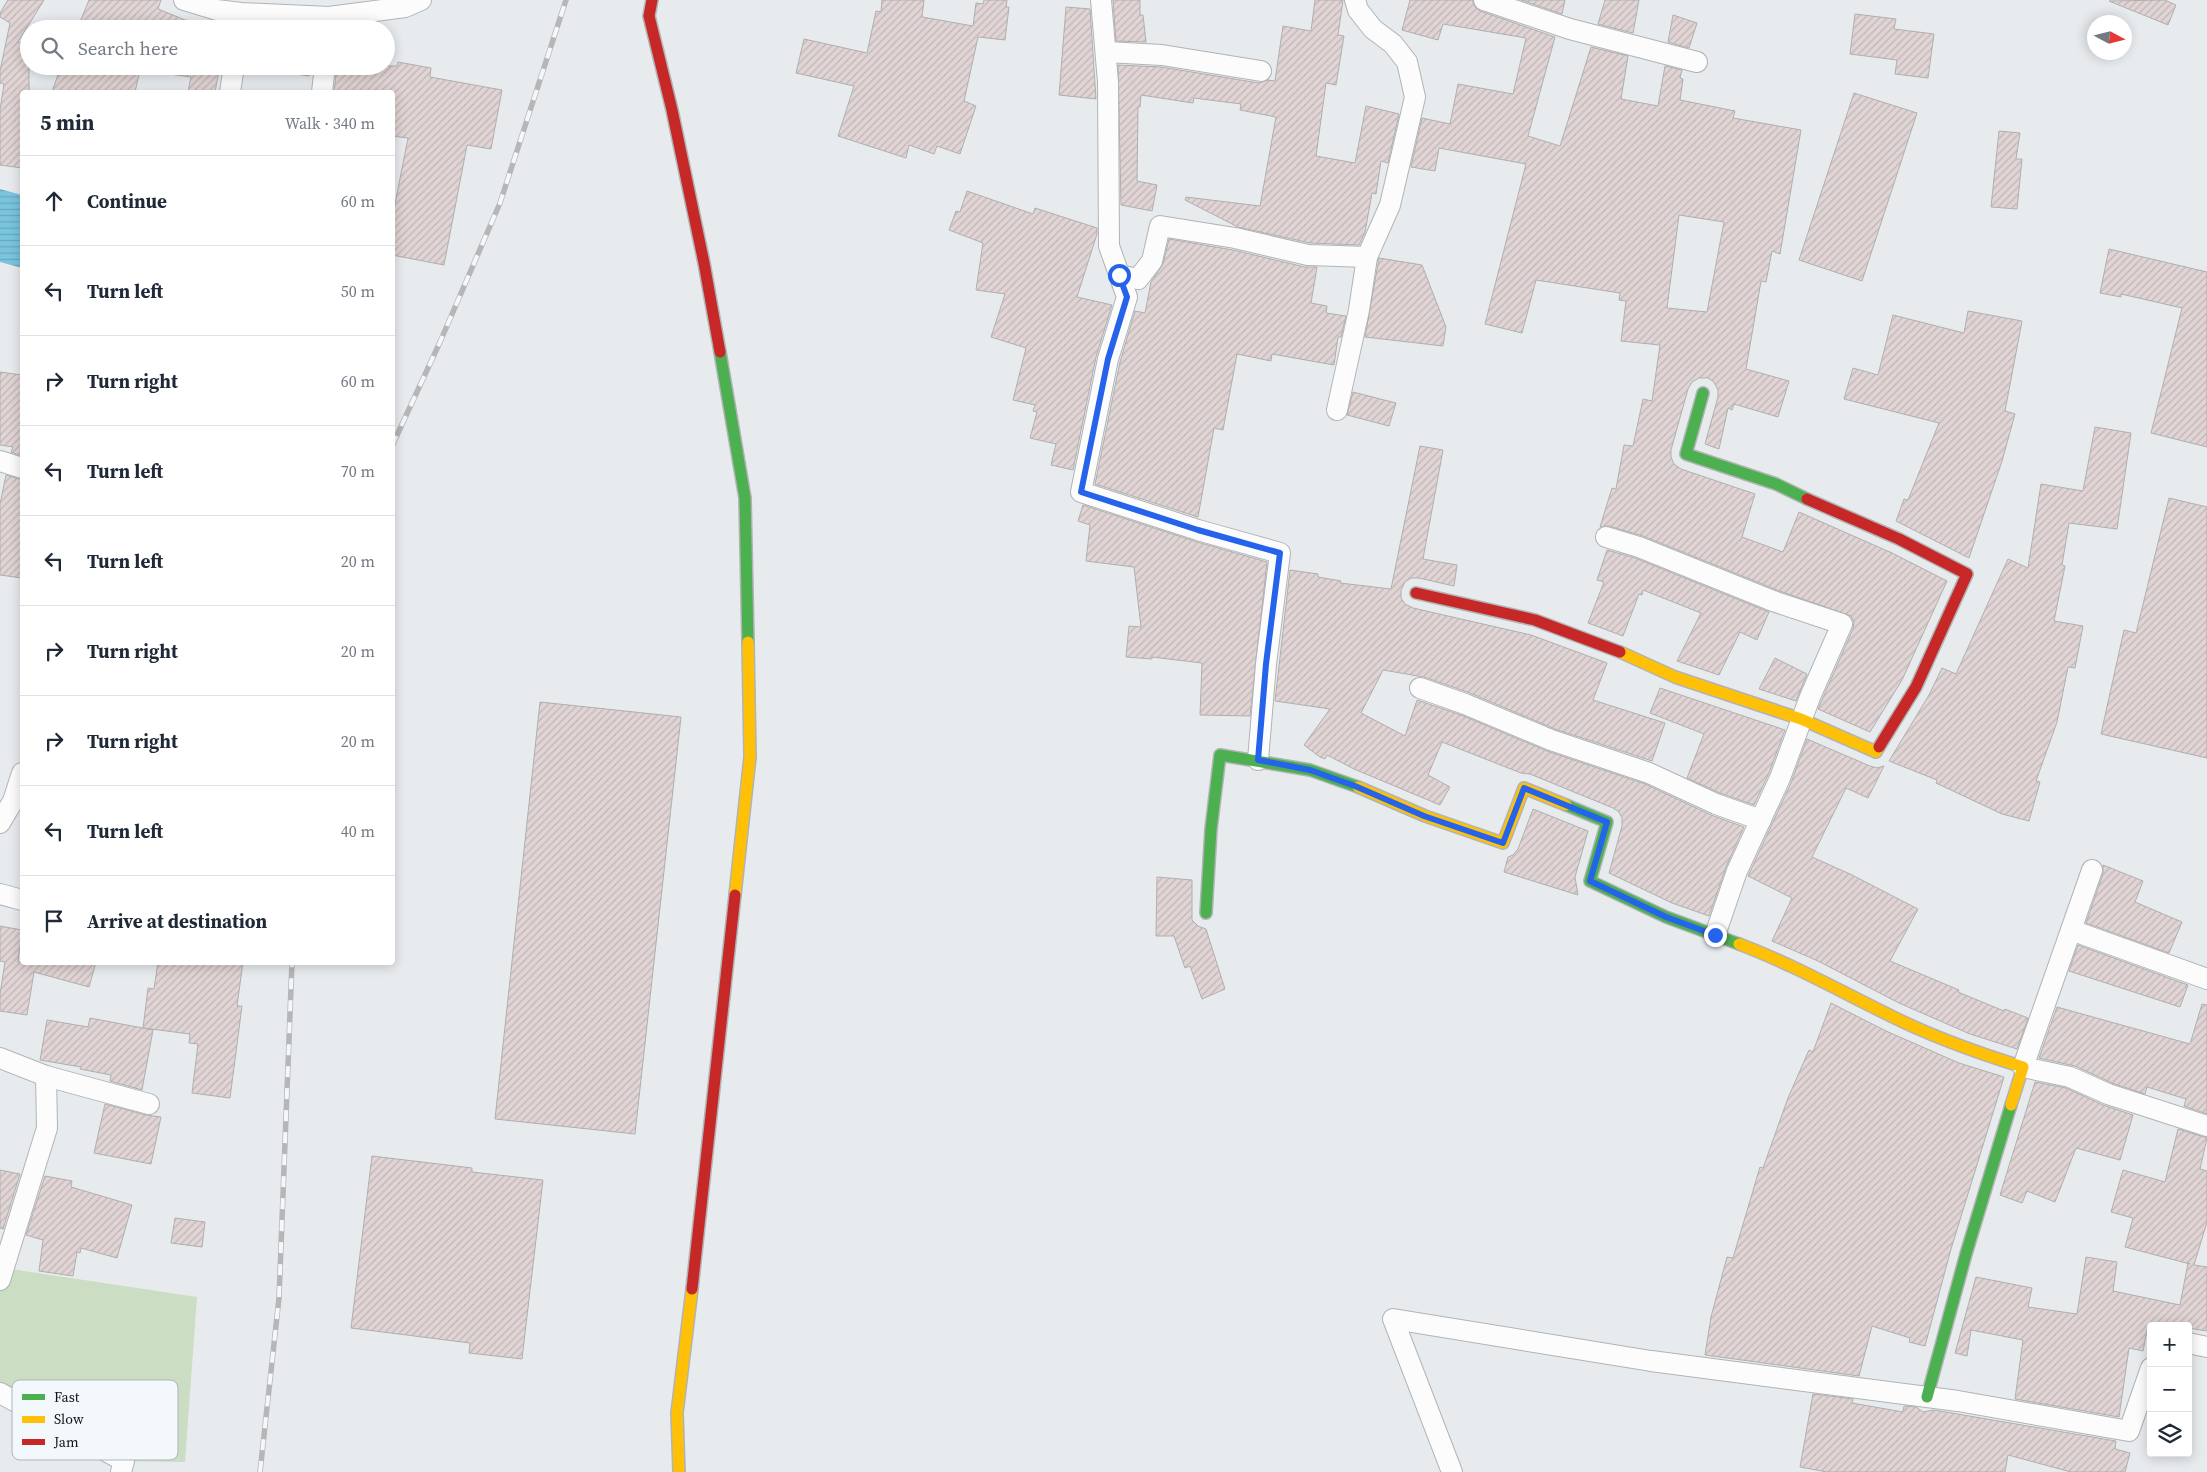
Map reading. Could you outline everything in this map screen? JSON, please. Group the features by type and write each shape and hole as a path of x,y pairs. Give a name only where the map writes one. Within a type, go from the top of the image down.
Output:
{"street":[{"path":"184,0 217,10 238,20"},
{"path":"342,20 405,6 421,0"},
{"path":"652,0 649,16 672,110 704,263 745,498 750,757 697,1248 677,1413 679,1472"},
{"path":"1101,0 1108,82 1109,246 1127,297 1108,359 1081,492 1198,530 1280,553 1266,664 1258,760"},
{"path":"1337,410 1359,310 1367,257 1390,205 1414,97 1407,62 1393,44 1373,29 1358,10 1355,0"},
{"path":"1484,0 1570,29 1697,62"},
{"path":"1106,52 1162,55 1261,71"},
{"path":"230,90 233,75"},
{"path":"322,90 324,75"},
{"path":"1119,275 1138,279 1152,261 1160,226 1235,238 1308,255 1367,257"},
{"path":"1416,593 1535,620 1610,648 1675,677 1801,719 1876,752 1916,687 1967,574 1898,539 1841,515 1776,484 1686,454 1703,393"},
{"path":"0,462 20,467"},
{"path":"1606,537 1639,547 1773,600 1842,624 1801,719 1780,778 1738,871 1715,935"},
{"path":"1420,688 1551,740 1649,773 1716,804 1761,820"},
{"path":"1206,914 1211,829 1220,755 1310,770 1355,786 1424,816 1503,843 1524,788 1554,798 1607,822 1590,881 1666,917 1811,975 1892,1017 1965,1048 2023,1067 2070,1077 2108,1094 2207,1126"},
{"path":"0,823 20,783"},
{"path":"1927,1397 1966,1254 2023,1067 2092,870"},
{"path":"0,894 20,899"},
{"path":"2071,930 2207,980"},
{"path":"0,1058 46,1076 150,1104"},
{"path":"0,1280 47,1128 46,1076"},
{"path":"1452,1472 1393,1319 1651,1361 1927,1397 2128,1431 2147,1379"},
{"path":"2192,1344 2207,1348"},
{"path":"0,1393 12,1400"},
{"path":"121,1472 124,1461 122,1460"}],"green space":[{"path":"4,1268 197,1297 185,1462 122,1460 178,1460 178,1380 12,1380 12,1399 0,1392 0,1280"}],"water":[{"path":"0,189 20,194 20,267 0,262"}],"building":[{"path":"8,0 44,0 32,20 20,20 20,39 18,42 20,42 20,75 29,75 29,90 20,90 20,168 0,165 0,110 4,84 0,83 0,71 10,23 0,17 0,13"},
{"path":"89,0 161,0 158,9 185,20 81,20"},
{"path":"882,0 924,0 922,17 973,26 976,3 983,4 984,0 1007,0 1006,7 1009,7 1005,40 978,37 964,101 976,106 960,154 937,146 934,154 909,145 906,158 838,136 854,86 796,73 804,39 867,53 876,11 881,12"},
{"path":"1113,0 1140,0 1140,15 1143,15 1146,42 1116,41"},
{"path":"1315,0 1343,0 1338,35 1344,36 1336,85 1326,83 1316,156 1355,163 1366,106 1399,114 1388,163 1381,161 1376,194 1372,193 1365,232 1359,245 1310,243 1238,227 1185,200 1186,197 1260,206 1276,117 1240,110 1241,104 1194,98 1193,103 1141,95 1140,107 1138,107 1137,181 1157,185 1152,211 1121,205 1118,65 1161,67 1259,83 1268,80 1275,81 1283,26 1311,31"},
{"path":"1410,0 1472,0 1475,7 1480,11 1555,37 1528,136 1560,146 1591,47 1628,56 1621,99 1658,106 1665,66 1682,70 1680,78 1683,79 1680,100 1735,111 1733,118 1801,130 1780,254 1772,251 1766,282 1761,281 1746,369 1789,381 1778,417 1734,404 1732,410 1728,408 1719,449 1705,444 1718,397 1718,390 1714,382 1708,378 1699,378 1692,382 1688,389 1671,450 1671,457 1674,464 1681,469 1755,494 1742,537 1783,552 1799,512 1892,553 1947,581 1902,680 1870,732 1818,709 1853,629 1854,622 1851,616 1777,590 1643,536 1609,526 1600,527 1612,488 1616,489 1624,445 1633,446 1643,399 1652,401 1660,345 1621,341 1626,301 1619,300 1620,293 1536,280 1522,333 1485,324 1526,164 1439,148 1435,171 1411,167 1422,118 1450,124 1458,84 1513,94 1526,38 1443,24 1438,40 1402,30","holes":["1679,215 1724,222 1707,312 1667,308"]},
{"path":"1521,0 1565,0 1562,14"},
{"path":"1605,0 1639,0 1633,33 1598,24"},
{"path":"2165,0 2176,5 2168,25 2109,1"},
{"path":"1066,7 1090,9 1096,99 1059,95"},
{"path":"1855,14 1896,19 1894,29 1934,34 1928,78 1895,74 1897,60 1850,54"},
{"path":"1673,15 1697,23 1689,48 1668,42"},
{"path":"398,62 431,68 430,77 502,90 491,149 467,145 444,265 395,256 395,204 408,138 395,136 395,90 334,90 336,75 395,75 395,66 397,66"},
{"path":"58,75 139,75 135,90 53,90"},
{"path":"176,75 218,75 215,90 188,90 191,77"},
{"path":"1854,93 1917,113 1862,281 1799,260"},
{"path":"1999,131 2020,133 2016,159 2022,159 2017,209 1991,207"},
{"path":"967,191 1033,214 1035,208 1097,228 1097,234 1077,297 1112,305 1096,357 1073,470 1051,465 1056,444 1030,438 1037,412 1033,411 1035,405 1013,400 1026,348 991,337 1005,294 976,290 983,243 949,230 956,211 960,212"},
{"path":"1169,239 1233,250 1305,267 1317,267 1311,303 1327,306 1326,313 1346,316 1341,337 1338,337 1334,365 1272,354 1271,361 1237,354 1223,430 1214,428 1198,517 1095,484 1120,362 1135,311 1145,313 1151,282 1163,264"},
{"path":"2109,249 2207,272 2207,447 2151,433 2182,308 2121,294 2121,297 2100,293"},
{"path":"1379,258 1422,265 1446,327 1443,346 1365,337"},
{"path":"1968,311 2022,321 2005,411 2015,414 2002,461 1969,558 1896,521 1904,499 1908,500 1939,423 1844,399 1853,368 1878,375 1893,315 1964,333"},
{"path":"0,372 20,375 20,455 11,452 13,447 0,445"},
{"path":"1353,392 1396,403 1389,426 1347,415"},
{"path":"2095,427 2131,433 2117,529 2069,523 2062,565 2065,566 2054,621 2083,626 2075,668 2068,667 2057,722 2036,781 2040,782 2029,821 2002,814 1936,783 1937,780 1889,761 1929,695 1942,668 1956,674 2008,559 2028,568 2041,484 2083,491"},
{"path":"1420,446 1443,450 1423,559 1457,565 1454,586 1419,578 1411,578 1405,582 1401,590 1401,598 1405,604 1413,608 1531,635 1607,663 1593,700 1665,723 1652,761 1555,729 1470,693 1424,677 1383,670 1361,713 1405,736 1417,700 1461,715 1547,751 1645,784 1711,815 1744,827 1726,867 1709,916 1672,903 1609,873 1622,826 1622,818 1619,812 1613,808 1530,774 1521,773 1442,742 1428,775 1450,787 1440,805 1354,769 1327,755 1325,759 1320,757 1304,745 1330,709 1275,701 1290,570 1318,574 1318,577 1341,581 1340,583 1391,589"},
{"path":"6,475 20,479 20,578 0,575 0,504"},
{"path":"2169,498 2207,507 2207,758 2101,734 2124,630 2136,633"},
{"path":"1083,505 1194,541 1267,562 1250,716 1200,715 1202,663 1152,657 1152,659 1126,657 1129,626 1141,627 1134,567 1086,561 1090,525 1078,521"},
{"path":"1607,550 1635,558 1769,612 1757,640 1740,632 1719,675 1677,661 1701,613 1643,590 1642,595 1639,594 1623,636 1588,623 1604,582 1597,580"},
{"path":"1775,658 1807,674 1796,701 1759,689"},
{"path":"1660,688 1785,730 1769,773 1754,805 1720,793 1687,778 1704,734 1650,713"},
{"path":"540,702 681,717 635,1134 495,1119"},
{"path":"1807,739 1870,766 1877,768 1884,766 1868,798 1846,788 1812,857 1918,909 1890,961 2004,1011 2005,1009 2028,1018 2017,1049 1970,1034 1899,1003 1818,961 1772,941 1792,898 1748,876 1791,783"},
{"path":"1533,809 1588,831 1575,877 1578,895 1504,872 1508,857 1513,855 1518,849"},
{"path":"2103,865 2143,881 2135,902 2182,922 2169,953 2086,923 2103,874"},
{"path":"1157,877 1192,880 1192,920 1198,926 1206,929 1225,989 1202,999 1190,966 1185,968 1174,936 1156,936"},
{"path":"0,926 20,930 18,962 20,962 20,965 95,965 89,987 34,972 27,1015 0,1011 0,994 5,962 0,961"},
{"path":"2078,945 2188,985 2180,1007 2069,971"},
{"path":"158,965 243,965 237,1006 242,1006 230,1098 192,1093 198,1044 189,1043 190,1034 143,1028 148,988 154,989"},
{"path":"1831,1003 1886,1031 1959,1063 2004,1077 1951,1249 1925,1346 1909,1342 1910,1338 1872,1326 1859,1376 1705,1355 1711,1317 1727,1257 1733,1258 1760,1167 1763,1168 1788,1098 1809,1050 1813,1052"},
{"path":"2202,1004 2207,1005 2207,1114 2184,1106 2186,1099 2147,1087 2145,1094 2112,1083 2075,1066 2039,1058 2057,1007 2190,1044"},
{"path":"90,1018 153,1030 142,1090 110,1081 111,1075 80,1069 81,1067 40,1060 47,1020 88,1027"},
{"path":"2035,1082 2066,1088 2103,1105 2133,1115 2120,1160 2076,1148 2055,1202 2027,1191 2022,1203 2000,1195"},
{"path":"105,1104 161,1117 151,1164 94,1153"},
{"path":"2178,1129 2207,1138 2200,1169 2207,1171 2207,1222 2194,1265 2207,1267 2207,1331 2192,1329 2192,1322 2147,1322 2143,1351 2129,1348 2119,1417 2015,1399 2023,1340 1971,1330 1967,1356 1955,1353 1976,1277 2032,1288 2028,1307 2077,1314 2086,1257 2117,1262 2113,1291 2180,1305 2188,1263 2125,1247 2133,1218 2111,1212 2123,1170 2165,1182"},
{"path":"372,1156 472,1168 472,1172 543,1180 522,1359 469,1353 470,1343 351,1328"},
{"path":"0,1170 20,1174 3,1229 0,1228"},
{"path":"45,1176 72,1181 71,1187 132,1205 117,1258 81,1248 80,1253 77,1252 73,1276 39,1271 43,1240 26,1235"},
{"path":"175,1218 205,1222 202,1247 171,1243"},
{"path":"1813,1394 1853,1399 1852,1403 1903,1412 1904,1406 1916,1407 1923,1412 1934,1410 2116,1441 2115,1449 2130,1453 2125,1472 2071,1472 2008,1455 2005,1472 1827,1472 1800,1467"}],"railway":[{"path":"395,440 440,342 500,203 566,0"},
{"path":"260,1472 279,1298 292,965"}],"traffic: fast":[{"path":"720,352 745,498 748,642"},
{"path":"1703,393 1686,454 1776,484 1807,499"},
{"path":"1206,913 1211,829 1220,755 1310,770 1358,787"},
{"path":"1566,805 1607,822 1590,881 1666,917 1739,944"},
{"path":"1927,1397 1966,1254 2011,1105"}],"traffic: slow":[{"path":"735,895 750,757 748,642"},
{"path":"1620,652 1675,677 1801,719 1876,752 1879,747"},
{"path":"1358,787 1425,816 1503,843 1524,788 1566,805"},
{"path":"1739,944 1797,969 1939,1038 2023,1067 2011,1105"},
{"path":"679,1472 677,1413 692,1289"}],"traffic: jam":[{"path":"652,0 649,16 672,110 704,263 720,352"},
{"path":"1807,499 1899,539 1967,574 1916,687 1879,747"},
{"path":"1416,593 1535,620 1620,652"},
{"path":"692,1289 735,895"}],"route":[{"path":"1119,275 1127,297 1108,359 1081,492 1198,530 1280,553 1266,664 1258,760 1310,770 1355,786 1424,816 1503,843 1524,788 1554,798 1607,822 1590,881 1666,917 1715,935"}]}
